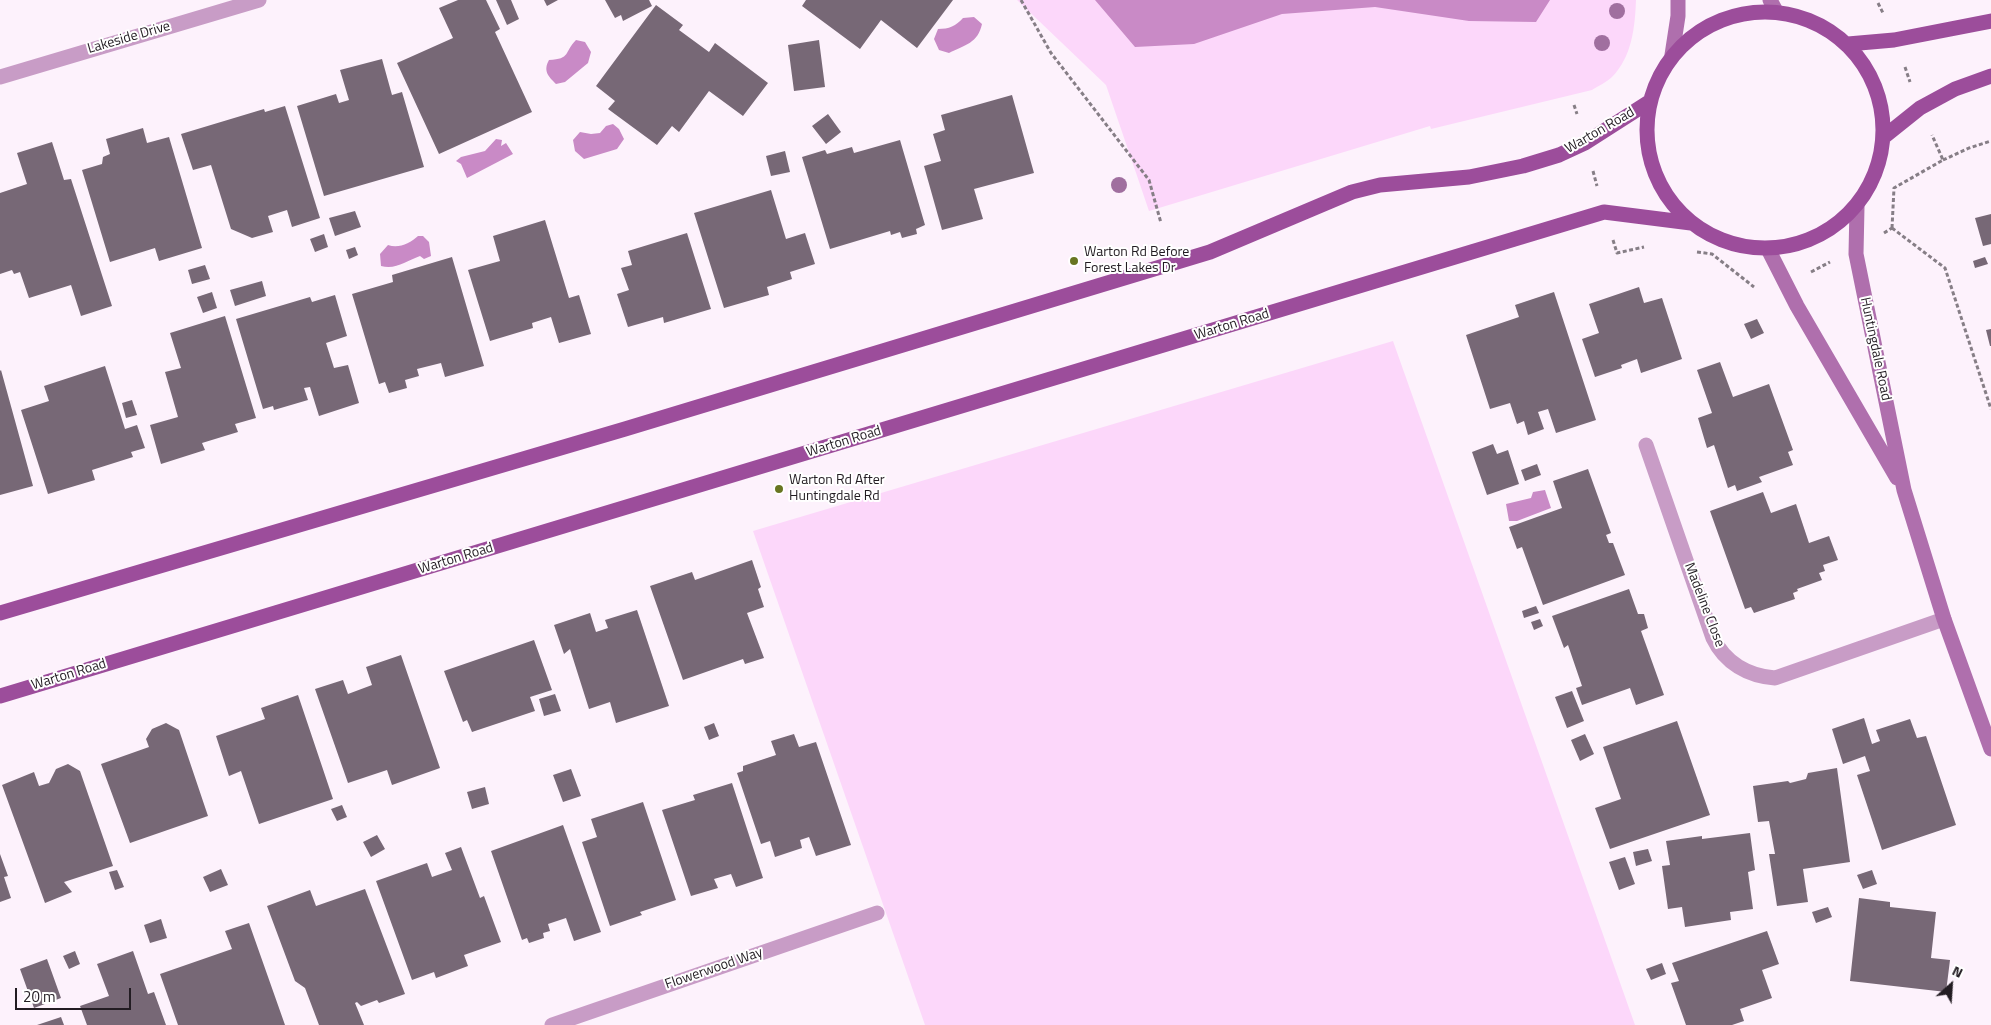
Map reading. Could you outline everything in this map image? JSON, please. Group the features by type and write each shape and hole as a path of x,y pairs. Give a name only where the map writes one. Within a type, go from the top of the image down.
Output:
{"main road":[{"path":"1672,55 1678,16 1678,0"},
{"name":"Warton Road","path":"1773,6 1814,21 1848,44 1869,71 1882,102 1884,136 1876,173 1857,207 1832,229 1802,243 1768,249 1728,242 1691,223 1668,199 1653,169 1646,136 1648,102 1658,77 1672,55 1701,29 1737,14 1773,6"},
{"path":"1848,44 1894,40 1991,21"},
{"path":"1884,136 1920,108 1955,89 1991,76"},
{"name":"Warton Road","path":"0,613 625,429 1210,252 1352,192 1380,185 1469,177 1523,166 1559,154 1585,142 1648,102"},
{"name":"Huntingdale Road","path":"1857,207 1856,254 1904,490 1944,619 1991,749"},
{"name":"Warton Road","path":"0,696 1604,212 1691,223"},
{"name":"Huntingdale Road","path":"1768,249 1797,306 1904,490"}],"street":[{"name":"Lakeside Drive","path":"0,76 259,0"},
{"name":"Madeline Close","path":"1646,445 1713,638 1719,650 1742,670 1759,677 1775,678 1944,619"},
{"name":"Flowerwood Way","path":"552,1025 877,913"}],"path":[{"path":"1021,0 1051,54 1149,180 1162,222"},
{"path":"1905,67 1911,84"},
{"path":"1574,105 1617,253 1648,247"},
{"path":"1932,136 1943,160"},
{"path":"1991,141 1969,148 1943,160 1894,188 1892,228 1945,268 1991,409"},
{"path":"1693,251 1712,254 1758,290"},
{"path":"1812,272 1833,261"}],"shaded area":[{"path":"1017,0 1636,0 1635,21 1631,41 1624,60 1612,77 1592,90 1431,129 1430,126 1149,211 1106,85"},
{"path":"1095,0 1550,0 1536,22 1469,21 1375,7 1282,14 1194,44 1135,47"},
{"path":"974,17 982,24 974,39 949,53 939,50 934,39 938,29 952,26 963,18"},
{"path":"576,40 585,42 591,52 588,63 565,82 556,84 546,70 549,60 564,56"},
{"path":"613,124 619,129 624,139 617,149 584,159 575,151 573,140 580,132 600,133 606,126"},
{"path":"496,139 502,140 501,146 506,143 513,154 467,178 461,164 456,161 461,157 485,151"},
{"path":"418,236 423,236 429,242 431,256 424,259 420,256 391,267 381,266 380,254 388,245 404,245"},
{"path":"1393,341 1635,1025 925,1025 753,531"},
{"path":"1545,490 1551,508 1517,521 1509,521 1506,504 1531,498 1533,492"}],"building":[{"path":"458,0 486,0 500,29 495,32 532,112 439,154 397,63 453,38 439,8"},
{"path":"496,0 511,0 519,19 507,25"},
{"path":"544,0 558,0 547,6"},
{"path":"605,0 649,0 652,6 623,21 621,15 615,18"},
{"path":"806,0 953,0 917,48 881,20 860,49 802,6"},
{"path":"656,5 683,25 679,30 709,52 715,43 768,83 743,116 709,91 679,132 672,126 657,145 608,109 615,101 596,86"},
{"path":"819,40 825,87 794,91 788,45"},
{"path":"382,59 392,95 402,92 424,167 324,196 297,106 336,94 339,103 349,100 340,70"},
{"path":"1012,95 1034,173 974,189 983,219 942,230 924,166 941,161 933,134 945,130 941,115"},
{"path":"285,106 320,218 292,227 287,210 268,216 273,232 252,238 231,229 211,165 193,170 181,134 264,109 265,112"},
{"path":"828,114 841,132 826,144 812,126"},
{"path":"143,128 147,143 169,137 202,248 159,261 155,248 110,262 82,170 102,164 103,157 110,154 106,139"},
{"path":"900,140 925,225 916,229 917,234 902,238 900,232 891,235 890,231 830,249 802,157 825,150 827,154 852,147 854,153"},
{"path":"52,142 64,180 71,179 112,306 81,316 71,285 29,298 20,272 14,274 12,270 0,274 0,193 27,184 17,153"},
{"path":"785,151 790,172 771,176 766,156"},
{"path":"771,190 786,239 805,233 815,264 790,272 792,279 767,287 769,295 724,308 694,213"},
{"path":"355,211 361,227 335,236 329,218"},
{"path":"1991,214 1991,244 1983,246 1975,218"},
{"path":"545,220 569,298 579,295 591,334 559,343 551,317 532,323 533,328 490,341 468,270 500,261 493,236"},
{"path":"687,233 711,309 664,323 663,317 628,327 617,294 629,290 621,268 632,265 628,251"},
{"path":"324,234 328,247 315,252 310,239"},
{"path":"355,247 358,255 349,259 346,250"},
{"path":"452,257 484,366 445,377 441,363 417,369 419,376 405,380 407,388 389,393 385,382 379,384 352,294 393,282 392,275"},
{"path":"1985,257 1988,264 1975,268 1973,261"},
{"path":"205,265 210,279 192,284 188,270"},
{"path":"262,281 266,296 235,306 230,290"},
{"path":"1639,287 1644,303 1662,298 1682,359 1641,373 1637,359 1621,365 1622,368 1595,377 1582,339 1599,333 1589,304"},
{"path":"212,292 217,308 203,313 197,297"},
{"path":"1554,292 1596,420 1556,433 1548,409 1538,412 1544,429 1528,435 1524,421 1517,424 1510,403 1490,409 1466,335 1519,317 1515,305"},
{"path":"335,295 347,336 326,343 334,368 348,365 359,403 319,416 310,387 304,388 308,400 274,410 273,406 263,409 236,319 310,297 312,302"},
{"path":"225,316 256,418 235,424 238,432 202,443 205,450 161,464 150,425 178,417 165,372 181,368 170,333"},
{"path":"1757,319 1764,333 1751,339 1744,324"},
{"path":"1991,329 1991,346 1990,346 1986,330"},
{"path":"1720,362 1733,397 1769,384 1793,450 1788,452 1793,465 1759,477 1762,482 1737,491 1735,485 1728,488 1714,445 1707,448 1698,418 1712,413 1697,370"},
{"path":"105,366 125,429 137,425 145,448 131,452 133,457 92,470 95,480 48,494 21,410 49,401 44,386"},
{"path":"0,371 33,486 0,495"},
{"path":"132,400 137,415 126,418 122,403"},
{"path":"1493,444 1497,454 1508,450 1519,484 1487,495 1472,452"},
{"path":"1537,464 1541,475 1525,481 1521,470"},
{"path":"1588,469 1611,533 1606,535 1609,543 1613,543 1625,575 1543,605 1522,547 1517,549 1509,527 1562,508 1553,481"},
{"path":"1763,492 1771,513 1796,504 1809,543 1829,536 1838,560 1823,565 1825,571 1819,573 1822,580 1797,589 1798,591 1793,593 1795,599 1754,613 1751,607 1745,609 1710,511"},
{"path":"752,560 761,587 758,589 764,607 747,613 764,658 745,664 743,659 683,680 650,586 692,572 695,580"},
{"path":"1629,589 1638,614 1644,614 1648,628 1641,631 1664,695 1636,705 1630,688 1582,705 1576,688 1582,686 1568,645 1564,648 1552,616"},
{"path":"1536,606 1539,613 1524,618 1522,611"},
{"path":"637,610 669,706 616,723 610,702 589,709 570,649 564,654 554,625 590,613 596,632 608,628 605,620"},
{"path":"1540,619 1543,626 1534,630 1531,622"},
{"path":"534,640 552,690 530,697 535,711 472,732 467,720 463,722 444,671"},
{"path":"401,655 440,768 392,785 387,770 348,783 315,689 343,680 348,694 372,685 366,667"},
{"path":"1572,691 1584,721 1567,728 1555,697"},
{"path":"555,694 561,711 544,716 539,699"},
{"path":"298,695 333,799 259,824 241,771 229,776 216,736 265,719 261,708"},
{"path":"1864,718 1872,744 1880,741 1876,730 1910,719 1917,738 1926,736 1956,825 1882,850 1857,775 1870,771 1865,756 1843,764 1832,729"},
{"path":"1677,721 1710,815 1610,849 1595,808 1621,799 1603,747"},
{"path":"166,723 179,730 208,816 130,843 101,764 149,747 146,739 152,729"},
{"path":"714,723 719,736 709,740 704,727"},
{"path":"794,734 799,747 816,742 851,845 816,856 809,837 800,840 802,848 775,857 770,841 761,844 737,773 743,771 743,766 776,755 771,741"},
{"path":"1585,734 1594,754 1580,761 1571,740"},
{"path":"68,764 80,771 113,866 64,882 72,892 45,903 2,785 34,772 39,786 49,783 56,769"},
{"path":"1837,768 1850,862 1803,869 1808,902 1777,906 1769,854 1775,854 1769,821 1758,822 1753,786 1788,781 1790,783 1806,779 1808,773"},
{"path":"571,769 581,796 563,802 553,775"},
{"path":"732,783 763,878 736,887 731,874 714,879 718,888 691,896 662,810 695,800 693,795"},
{"path":"485,787 489,804 472,809 467,792"},
{"path":"643,802 676,900 640,912 642,915 610,926 582,842 597,837 591,819"},
{"path":"342,805 347,817 337,821 331,809"},
{"path":"563,825 601,932 574,941 566,918 548,924 550,931 543,933 544,938 529,943 527,938 522,940 491,851"},
{"path":"1750,833 1755,870 1748,872 1753,909 1730,912 1731,920 1685,927 1682,907 1668,909 1662,866 1670,865 1666,841 1702,836 1702,839"},
{"path":"377,835 385,849 371,857 363,842"},
{"path":"461,847 480,898 484,896 501,942 464,955 468,966 436,978 434,972 412,980 376,881 427,863 432,877 452,870 445,853"},
{"path":"1648,849 1652,861 1636,866 1633,852"},
{"path":"0,854 8,876 4,877 11,898 0,902"},
{"path":"1625,857 1635,884 1619,890 1609,862"},
{"path":"221,869 228,885 210,892 203,877"},
{"path":"117,870 124,887 115,890 109,872"},
{"path":"1872,870 1877,884 1863,889 1857,875"},
{"path":"365,889 405,994 379,1003 377,1000 361,1006 357,1002 355,1003 364,1025 319,1025 305,988 295,981 267,906 310,890 316,906"},
{"path":"1859,898 1890,902 1890,907 1936,912 1931,958 1950,960 1946,992 1850,981"},
{"path":"1828,907 1832,917 1816,923 1812,912"},
{"path":"161,919 167,938 150,943 144,925"},
{"path":"249,923 285,1025 178,1025 160,974 232,949 225,931"},
{"path":"1767,931 1779,964 1762,970 1772,998 1740,1009 1744,1021 1732,1025 1686,1025 1671,983 1679,981 1672,963"},
{"path":"75,951 80,964 69,969 63,956"},
{"path":"133,951 148,994 154,992 166,1025 87,1025 80,1006 109,996 97,964"},
{"path":"47,959 61,998 34,1008 20,969"},
{"path":"1662,963 1666,974 1651,980 1646,969"},
{"path":"61,1017 64,1025 37,1025"}],"place":[{"name":"Warton Rd Before Forest Lakes Dr","path":"1074,261"},
{"name":"Warton Rd After Huntingdale Rd","path":"779,489"}]}
